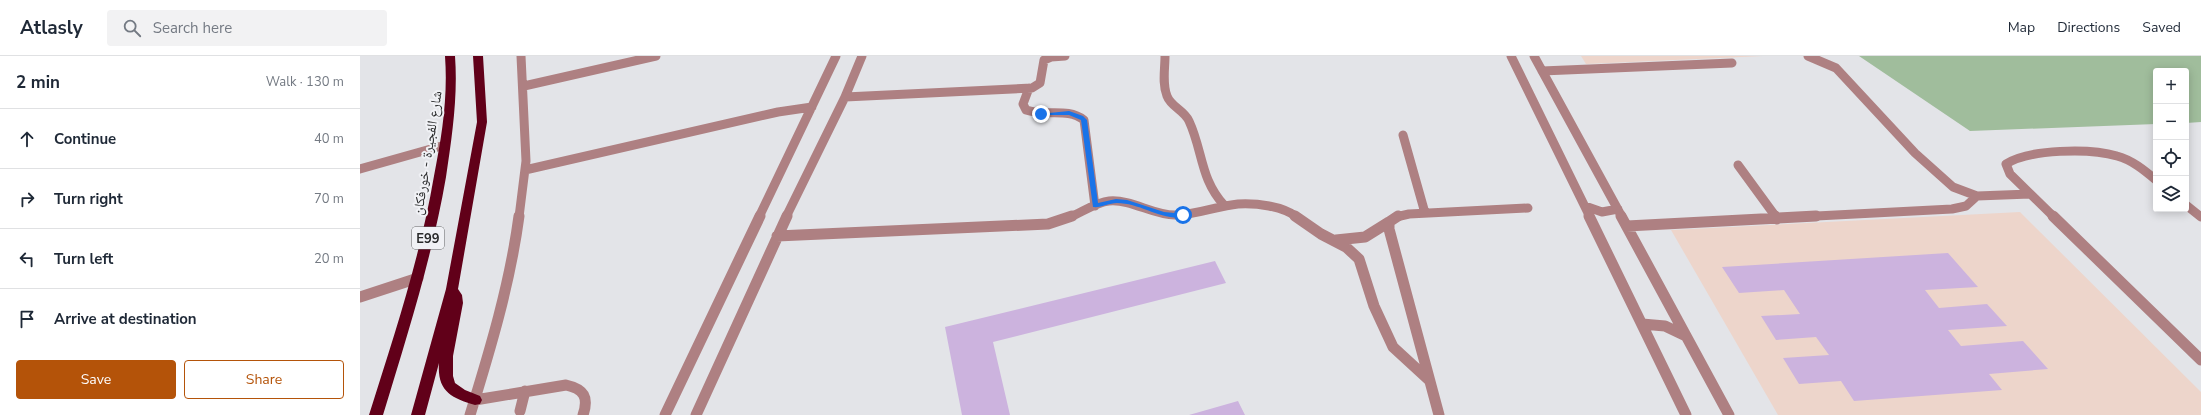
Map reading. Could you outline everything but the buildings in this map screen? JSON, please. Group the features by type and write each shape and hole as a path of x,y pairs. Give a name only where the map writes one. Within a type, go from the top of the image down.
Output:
{"highway":[{"name":"شارع الفجيرة - خورفكان","path":"376,415 418,278 432,222 445,145 452,86 450,56"},
{"name":"E99","path":"418,415 452,289 482,122 478,56"},
{"path":"452,289 456,295 457,303 446,362 448,385 458,393 475,400"}],"street":[{"path":"470,415 486,364 514,251 525,170 524,86 521,56"},
{"path":"524,86 656,56"},
{"path":"665,415 836,56"},
{"path":"696,415 777,236 845,97 862,56"},
{"path":"845,97 1029,88 1040,83 1044,60 1051,57 1065,56"},
{"path":"1165,56 1165,90 1168,98 1189,120 1204,175 1211,189 1224,206"},
{"path":"1511,56 1686,415"},
{"path":"1534,56 1729,415"},
{"path":"1808,56 1836,68 1938,175 1953,187 1977,196 2030,194"},
{"path":"1542,72 1732,63"},
{"path":"1029,88 1023,104 1026,110 1036,113 1069,113 1081,117 1084,120 1095,206"},
{"path":"525,170 786,111 812,107"},
{"path":"1403,135 1425,212"},
{"path":"360,169 445,145"},
{"path":"2153,178 2136,164 2106,153 2067,153 2015,157 2006,164 2006,169 2030,194 2201,360"},
{"path":"1738,165 1777,219"},
{"path":"1627,226 1952,209 1966,206 1977,196"},
{"path":"777,236 1031,225 1063,220 1095,206 1116,201 1127,202 1163,214 1183,215 1224,206 1251,204 1283,210 1291,213 1330,239 1346,247 1358,259 1376,312 1393,347 1417,372 1430,381"},
{"path":"1585,206 1602,212 1618,210"},
{"path":"2189,207 2201,217"},
{"path":"1330,239 1354,240 1368,236 1398,216 1425,212 1528,208"},
{"path":"1389,222 1389,229 1439,415"},
{"path":"360,297 418,278"},
{"path":"1642,324 1665,326 1686,336"},
{"path":"475,400 566,385 576,386 584,392 587,399 583,415"},
{"path":"520,411 525,391"}],"shaded area":[{"path":"1581,56 1763,56 1586,64"},
{"path":"2020,212 2201,392 2201,415 1778,415 1671,230"}],"green space":[{"path":"1859,56 2201,56 2201,122 2189,123 2189,68 2153,68 2153,124 1970,131"}],"route":[{"path":"1041,114 1069,113 1076,114 1084,120 1095,206 1108,201 1127,202 1163,214 1183,215"}]}
